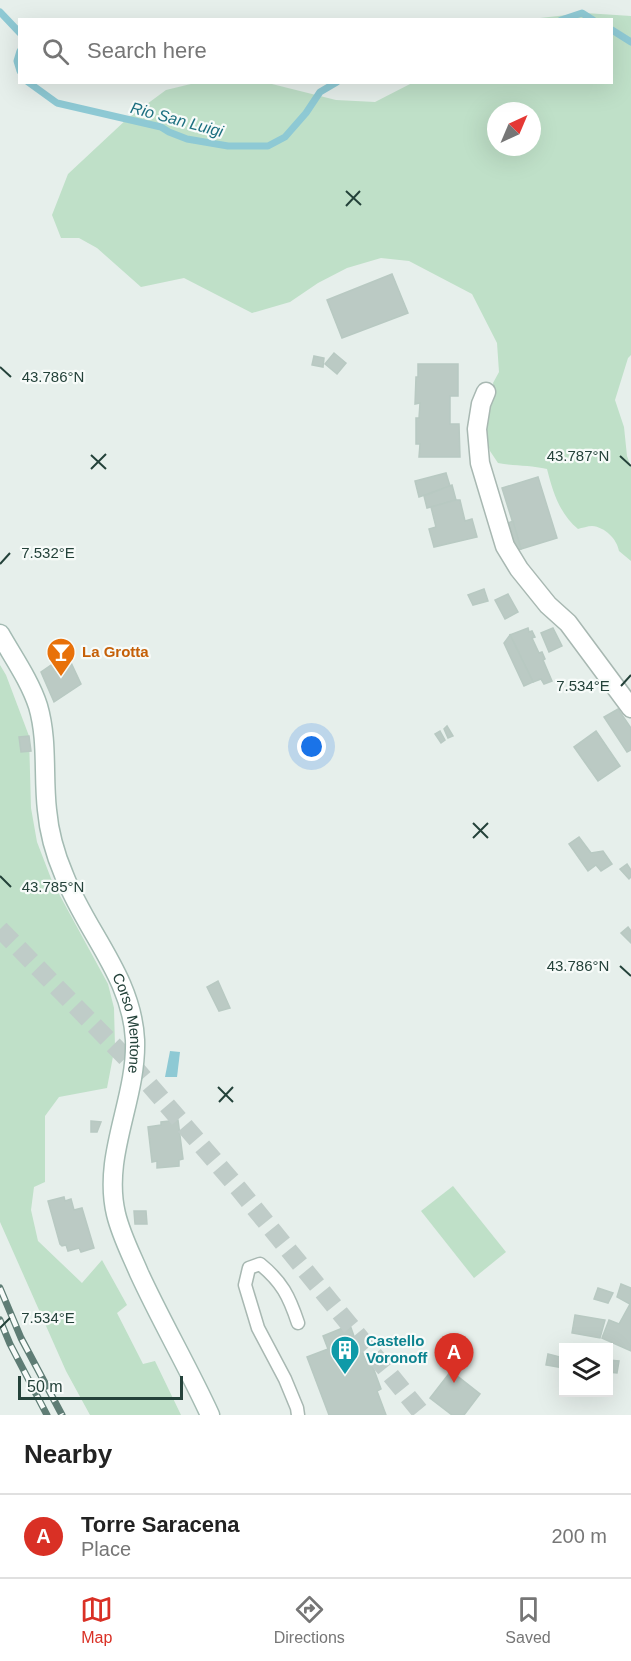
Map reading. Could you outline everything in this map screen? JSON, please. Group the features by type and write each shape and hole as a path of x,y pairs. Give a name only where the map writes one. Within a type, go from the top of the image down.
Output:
{"main road":[{"path":"486,392 477,429 480,463 505,546 519,569 548,605 568,623 631,708"},
{"name":"Corso Mentone","path":"0,634 38,706 44,740 46,809 54,848 64,877 78,906 109,957 122,984 132,1017 135,1041 133,1071 111,1183 116,1213 124,1240 146,1288 210,1415"}],"lane":[{"path":"298,1323 291,1302 276,1277 260,1264 249,1268 245,1285 258,1328 285,1379 298,1415"}],"green space":[{"path":"585,13 631,16 631,355 628,358 615,400 624,427 627,456 631,467 631,561 619,551 616,542 606,531 592,526 578,529 571,523 558,502 547,469 498,463 490,451 486,438 487,406 496,394 493,383 499,372 497,343 472,294 409,261 381,258 347,268 318,283 290,302 252,313 184,278 141,287 97,248 79,238 61,238 52,215 68,174 128,118 166,90 191,84 272,84 336,100 375,102 410,84 613,84 613,18 540,18"},
{"path":"0,665 29,736 31,808 37,842 52,881 108,984 114,1008 115,1046 107,1088 59,1097 45,1116 45,1182 34,1187 31,1210 38,1241 82,1283 102,1260 127,1305 117,1313 143,1364 155,1361 181,1415 90,1415 66,1371 0,1222"},
{"path":"453,1186 506,1252 474,1278 421,1211"}],"water":[{"path":"170,1051 180,1052 177,1077 165,1077"}],"building":[{"path":"392,274 408,313 342,338 327,300"},
{"path":"334,353 346,363 337,374 325,364"},
{"path":"314,356 324,358 323,367 312,365"},
{"path":"418,364 458,364 458,396 450,396 450,424 459,424 460,457 419,457 420,444 416,444 416,418 419,418 420,403 415,404"},
{"path":"446,473 450,486 419,497 415,481"},
{"path":"538,477 557,538 521,549 502,488"},
{"path":"452,485 456,500 427,508 424,496"},
{"path":"460,500 465,521 472,519 477,537 434,547 429,529 436,527 431,507"},
{"path":"513,521 521,549 515,551 506,524"},
{"path":"484,589 488,601 473,605 468,595"},
{"path":"508,594 518,612 505,619 495,600"},
{"path":"528,628 535,637 532,638 539,653 542,652 552,681 544,684 541,679 533,682 510,635"},
{"path":"553,628 562,646 549,652 541,633"},
{"path":"510,635 533,682 524,686 504,643"},
{"name":"La Grotta","path":"67,654 81,684 54,702 41,672"},
{"path":"618,709 631,728 631,750 627,752 604,717"},
{"path":"447,726 453,736 448,738 444,729"},
{"path":"440,731 445,740 441,743 435,734"},
{"path":"596,731 620,766 598,781 574,747"},
{"path":"29,736 31,751 21,752 19,737"},
{"path":"579,837 591,853 603,851 612,864 601,871 596,865 588,871 569,844"},
{"path":"627,864 631,870 629,879 620,869"},
{"path":"628,927 631,931 631,943 621,933"},
{"path":"218,981 230,1008 219,1011 207,987"},
{"path":"178,1120 183,1159 179,1160 179,1166 157,1168 157,1161 152,1162 148,1127 161,1125 161,1122"},
{"path":"91,1121 101,1122 97,1132 91,1132"},
{"path":"64,1197 65,1201 71,1199 74,1210 82,1208 94,1248 81,1252 79,1248 68,1251 66,1245 60,1244 48,1201"},
{"path":"134,1211 146,1211 147,1224 135,1224"},
{"path":"621,1284 631,1288 631,1351 602,1338 609,1320 619,1324 630,1304 617,1297"},
{"path":"598,1288 613,1293 608,1303 594,1299"},
{"path":"575,1315 605,1320 600,1338 572,1333"},
{"name":"Castello Voronoff","path":"350,1325 367,1363 371,1362 381,1389 377,1391 386,1415 329,1415 307,1357 328,1349 323,1336"},
{"path":"548,1354 559,1357 559,1367 546,1365"},
{"path":"613,1360 619,1361 617,1373 613,1373"},
{"path":"451,1371 480,1394 464,1415 452,1415 430,1398"}],"waterway":[{"name":"Rio San Luigi","path":"0,12 18,31"},
{"name":"Rio San Luigi","path":"567,18 582,13 590,18"},
{"name":"Rio San Luigi","path":"613,31 631,42"},
{"name":"Rio San Luigi","path":"18,58 18,64"},
{"name":"Rio San Luigi","path":"31,84 57,103 161,127 187,139 228,146 268,146 285,137 306,113 320,92 334,84"}],"tunnel":[{"path":"0,929 130,1062 238,1188 423,1415"}],"railway":[{"path":"0,1288 21,1338 62,1415"},
{"path":"0,1320 47,1415"}],"place":[{"name":"La Grotta","path":"61,678"},
{"name":"Castello Voronoff","path":"345,1376"},
{"name":"Torre Saracena","path":"454,1383"}]}
